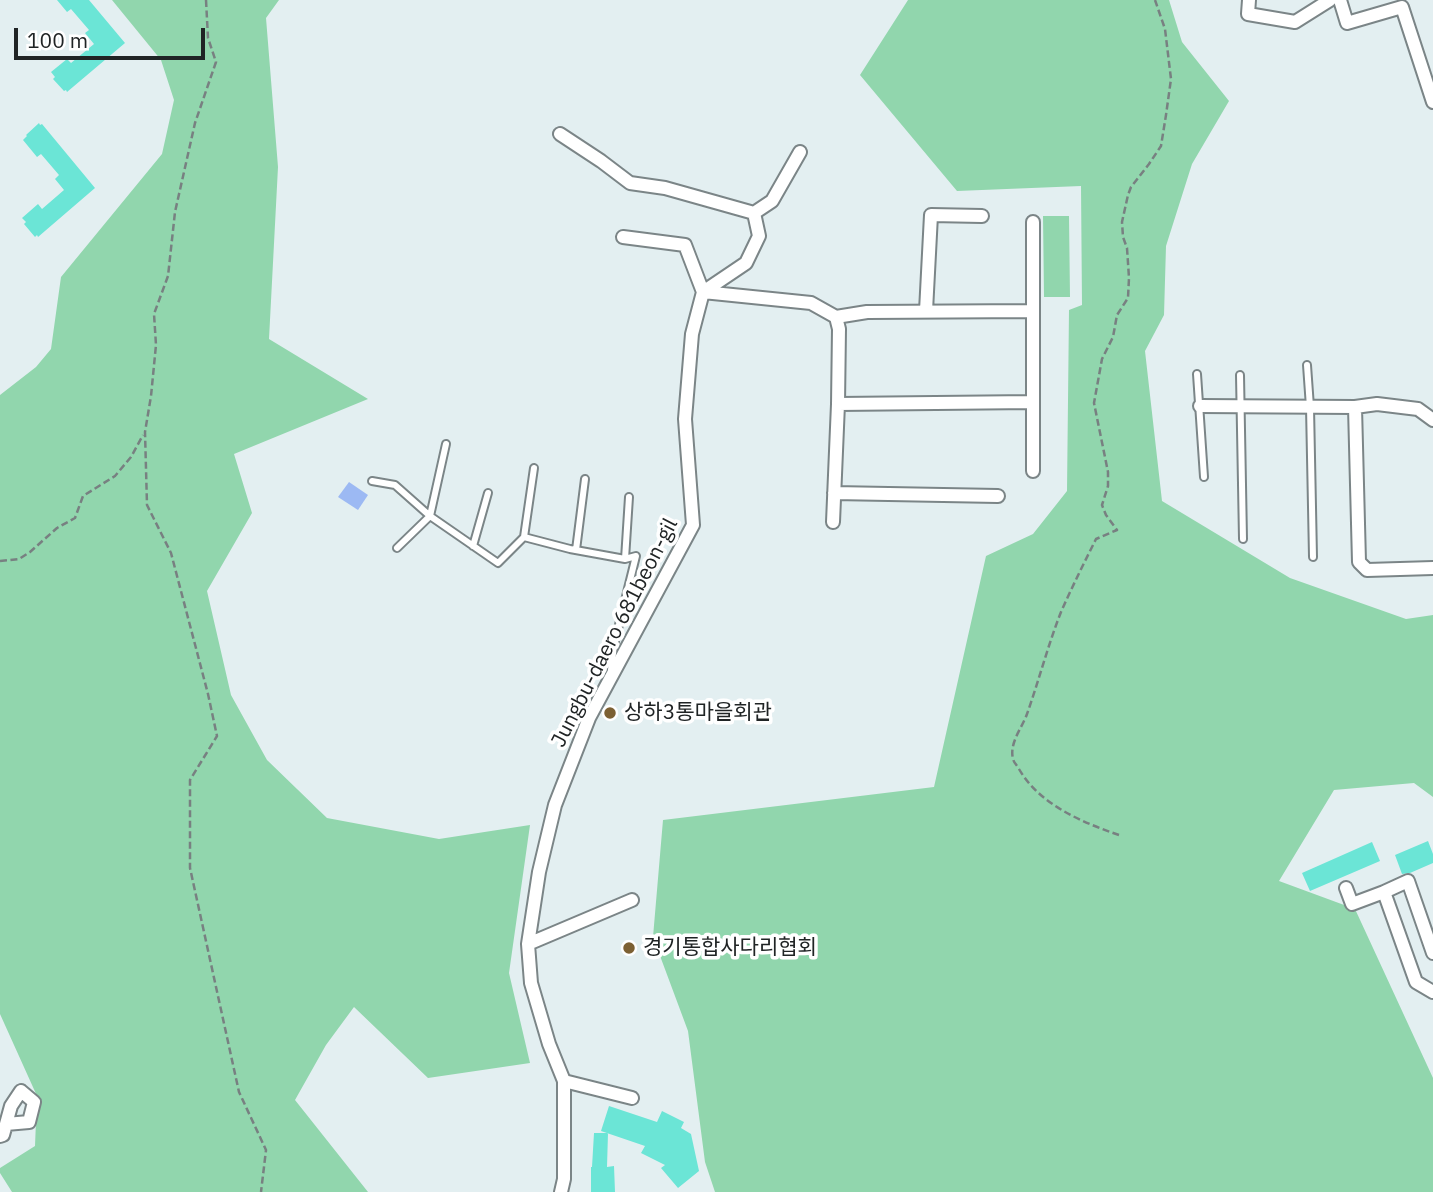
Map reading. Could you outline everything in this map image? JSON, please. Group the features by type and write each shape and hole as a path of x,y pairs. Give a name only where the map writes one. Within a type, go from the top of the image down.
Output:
{"street":[{"path":"1249,0 1248,15 1295,22 1330,0"},
{"path":"1339,0 1347,23 1402,8 1433,102"},
{"path":"560,134 630,183 665,188 754,213 772,201 800,152"},
{"path":"704,292 746,263 759,236 754,213"},
{"path":"926,312 930,215 982,216"},
{"path":"1033,222 1033,471"},
{"path":"623,237 685,245 704,292"},
{"path":"704,292 811,303 836,317 867,312 1033,311"},
{"name":"Jungbu-daero 681beon-gil","path":"561,1192 564,1179 564,1082 549,1044 531,983 528,944 539,872 555,805 589,718 693,525 685,419 692,334 704,292"},
{"path":"833,522 838,404 839,329 836,317"},
{"path":"838,404 1033,402"},
{"path":"1200,405 1354,407 1377,404 1418,409 1433,419"},
{"path":"1354,407 1359,562 1367,570 1433,568"},
{"path":"834,493 998,496"},
{"path":"1346,888 1352,904 1408,881 1433,953"},
{"path":"1384,892 1416,982 1433,992"},
{"path":"528,944 632,900"},
{"path":"564,1082 632,1098"},
{"path":"0,1136 3,1135 6,1124"}],"lane":[{"path":"1307,365 1313,557"},
{"path":"1197,374 1204,477"},
{"path":"1240,374 1242,539"},
{"path":"397,548 430,516 446,444"},
{"path":"372,481 395,485 430,516 498,563 524,537 534,468"},
{"path":"576,550 584,479"},
{"path":"473,546 488,493"},
{"path":"625,559 629,497"},
{"path":"524,537 625,559 636,556 614,645 609,681"}],"path":[{"path":"206,0 208,38 216,62 195,123 175,212 168,276 154,314 156,345 145,432 147,505 171,553 217,736 190,780 190,868 239,1091 267,1150 261,1192"},
{"path":"1119,835 1063,812 1039,794 1025,779 1013,759 1014,744 1026,719 1061,613 1096,539 1118,530 1102,505 1108,486 1108,472 1094,403 1101,359 1113,337 1117,315 1128,298 1127,248 1122,222 1128,195 1161,146 1167,115 1171,79 1165,29 1155,0"},
{"path":"0,561 19,559 57,528 75,518 83,496 115,476 131,457 145,432"}],"green space":[{"path":"112,0 279,0 266,18 278,167 269,339 368,399 234,454 252,513 207,591 231,695 267,760 327,818 439,839 530,825 509,973 530,1063 428,1078 354,1007 326,1045 295,1100 368,1192 12,1192 0,1173 0,1168 35,1146 37,1096 0,1014 0,395 36,367 51,349 61,277 162,154 174,100 161,60"},
{"path":"908,0 1169,0 1182,42 1229,101 1192,164 1166,246 1164,315 1145,351 1162,501 1290,578 1406,619 1433,615 1433,797 1414,783 1334,790 1279,881 1355,909 1433,1078 1433,1192 715,1192 705,1162 688,1031 653,937 663,820 934,787 986,556 1033,534 1067,491 1069,310 1082,305 1081,186 957,191 860,75"},
{"path":"1043,216 1069,216 1070,297 1044,297"}],"water":[{"path":"349,482 368,495 358,510 338,497"}],"building":[{"path":"57,0 89,0 125,43 67,92 53,79 55,77 51,72 67,59 71,63 94,44 85,33 89,30 71,9 67,12"},
{"path":"39,123 95,188 35,237 22,218 38,204 42,209 64,190 55,179 59,175 41,154 37,157 23,140"},
{"path":"1428,841 1433,863 1402,874 1395,855"},
{"path":"1372,842 1380,861 1310,891 1302,873"},
{"path":"609,1106 657,1122 662,1111 684,1122 681,1128 691,1134 699,1171 678,1188 661,1168 665,1165 641,1153 645,1146 601,1131"},
{"path":"594,1133 608,1133 607,1167 614,1166 615,1192 591,1192"}],"place":[{"name":"상하3통마을회관","path":"610,713"},
{"name":"경기통합사다리협회","path":"629,948"}]}
